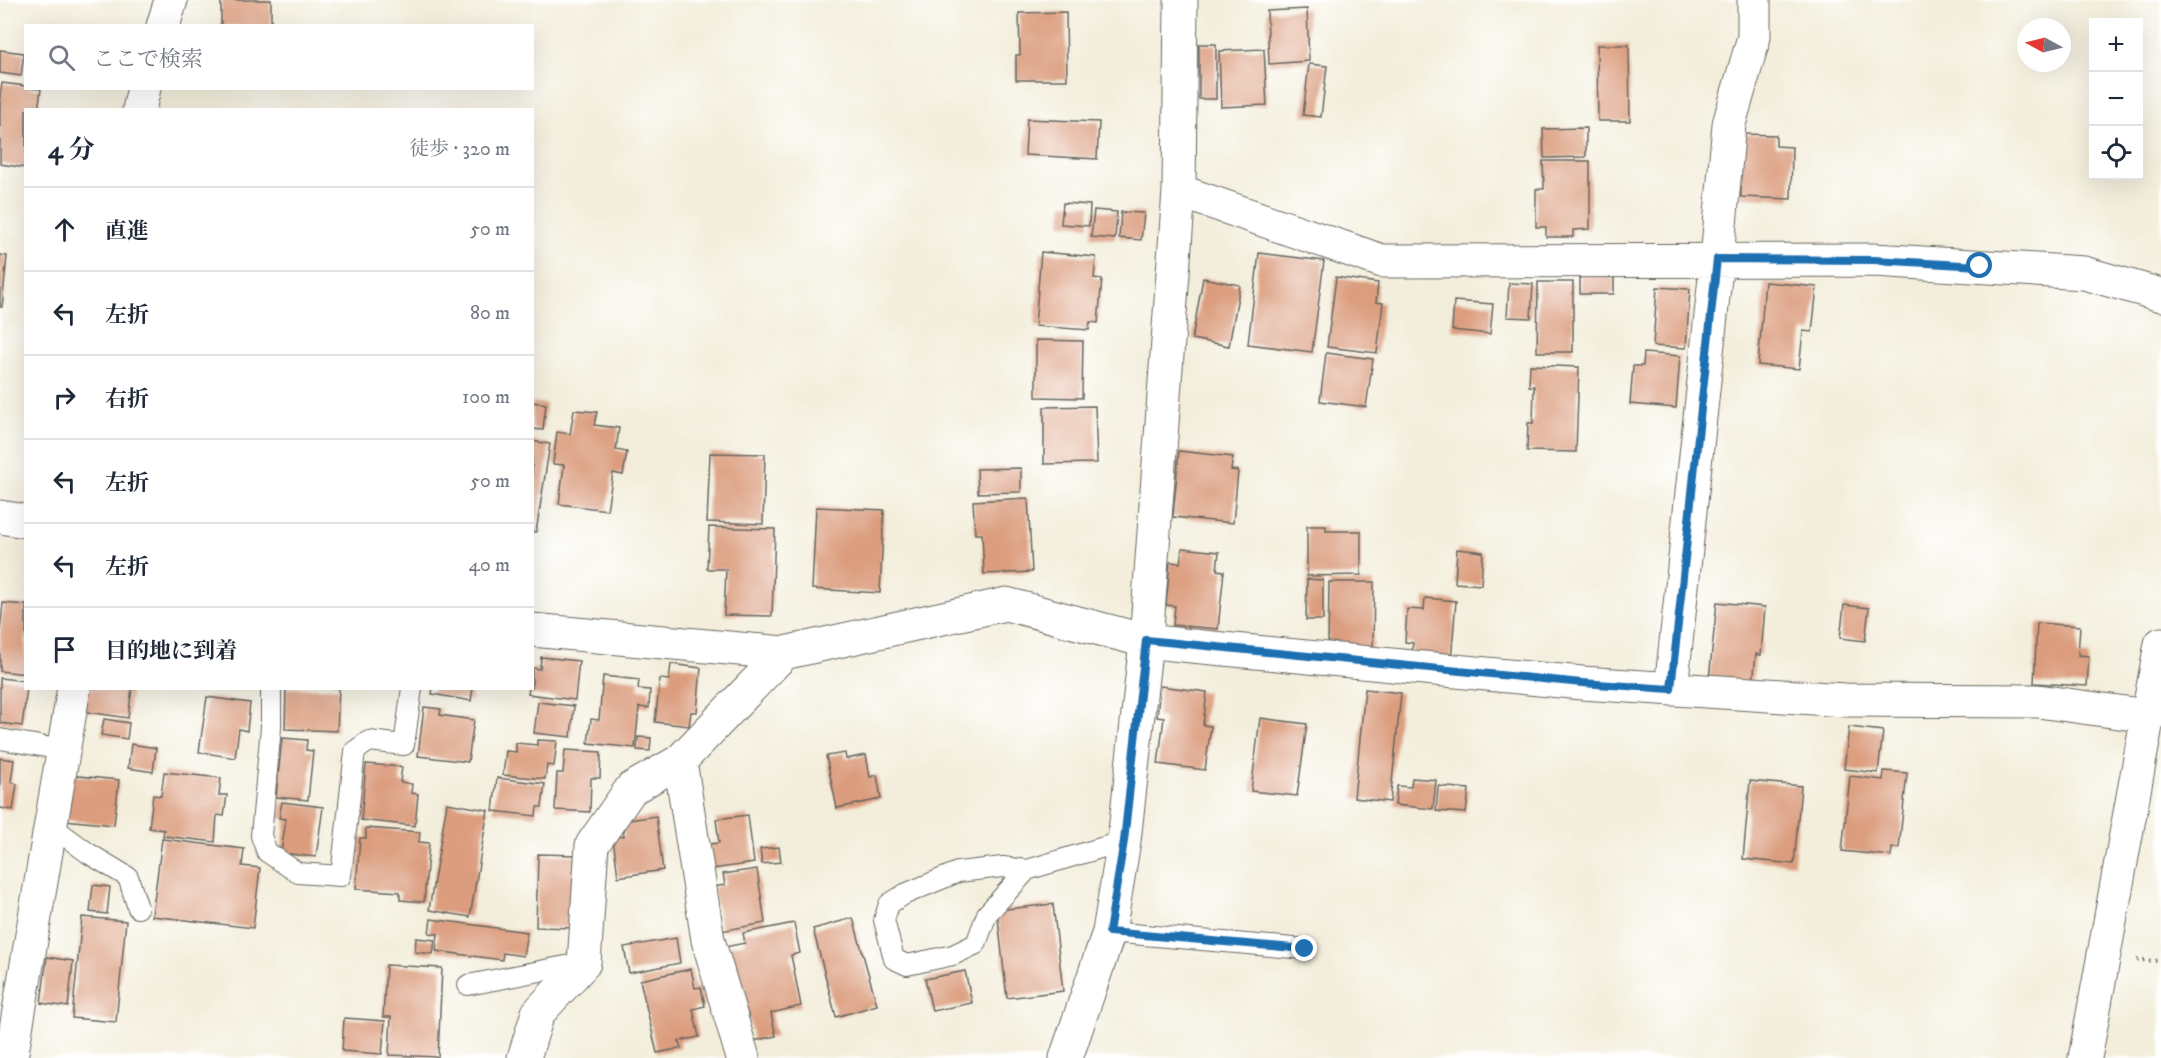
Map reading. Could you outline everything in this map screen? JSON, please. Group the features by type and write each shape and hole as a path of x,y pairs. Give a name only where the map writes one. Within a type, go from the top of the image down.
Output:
{"street":[{"path":"164,24 171,0"},
{"path":"1066,1058 1109,932 1124,841 1146,640 1179,191 1181,0"},
{"path":"1671,689 1717,259 1728,124 1754,37 1754,0"},
{"path":"139,108 144,90"},
{"path":"1179,191 1382,261 1874,260 2085,273 2161,295"},
{"path":"0,517 24,521"},
{"path":"534,630 784,653 1006,604 1146,640 1571,682 1845,700 2038,701 2148,716"},
{"path":"2085,1058 2161,644"},
{"path":"524,1058 538,1013 584,963 592,845 631,789 680,761 784,653"},
{"path":"11,1058 74,690"},
{"path":"680,761 708,940 743,1058"}],"lane":[{"path":"271,690 271,727 261,836 267,852 298,873 341,876 355,751 369,741 404,745 412,690"},
{"path":"0,739 63,750"},
{"path":"50,824 88,853 128,877 138,908"},
{"path":"1027,870 987,914 976,944 953,955 907,965 894,959 884,920 889,904 905,894 958,872 1003,867 1027,870 1124,841"},
{"path":"1109,932 1305,949"},
{"path":"468,985 584,963"}],"building":[{"path":"221,0 271,0 271,24 221,24"},
{"path":"1307,9 1309,61 1269,64 1267,11"},
{"path":"1066,12 1067,80 1016,80 1016,55 1020,55 1019,13"},
{"path":"1199,44 1216,44 1216,99 1199,99"},
{"path":"1597,45 1629,45 1630,121 1598,121"},
{"path":"1264,49 1267,105 1221,107 1219,51"},
{"path":"0,50 24,53 21,76 0,73"},
{"path":"1309,64 1327,66 1321,117 1303,115"},
{"path":"2,83 24,86 24,90 41,90 38,108 24,108 24,168 0,164"},
{"path":"1027,119 1099,122 1097,159 1025,155"},
{"path":"1586,128 1586,157 1544,158 1543,129"},
{"path":"1743,134 1776,135 1776,146 1792,147 1791,199 1741,197 1741,186 1732,186"},
{"path":"1543,161 1590,161 1590,229 1573,230 1573,237 1546,237 1546,227 1536,227 1536,189 1544,189"},
{"path":"1063,203 1090,205 1089,226 1061,224"},
{"path":"1094,210 1117,212 1115,239 1091,237"},
{"path":"1121,212 1144,213 1141,240 1119,238"},
{"path":"1041,252 1096,257 1094,278 1102,279 1098,323 1090,322 1089,330 1035,326"},
{"path":"1259,253 1324,261 1312,352 1248,344"},
{"path":"0,255 7,256 2,307 0,307"},
{"path":"1580,273 1614,274 1614,294 1580,294"},
{"path":"1336,277 1378,283 1376,302 1383,303 1377,353 1327,347"},
{"path":"1203,278 1240,285 1229,346 1192,339"},
{"path":"1538,282 1573,282 1573,352 1537,352"},
{"path":"1765,282 1817,287 1812,332 1803,331 1799,369 1758,365"},
{"path":"1509,283 1533,284 1531,318 1507,317"},
{"path":"1657,287 1690,289 1686,348 1653,346"},
{"path":"1454,301 1493,304 1490,334 1452,330"},
{"path":"1036,340 1083,341 1082,398 1036,397"},
{"path":"1326,353 1373,359 1366,407 1320,401"},
{"path":"1644,353 1680,356 1676,408 1630,404 1633,366 1643,366"},
{"path":"1530,365 1579,367 1576,452 1527,451 1528,423 1533,423 1534,386 1529,386"},
{"path":"534,402 546,404 543,430 534,429"},
{"path":"1095,406 1097,463 1044,464 1044,407"},
{"path":"574,410 597,412 594,425 619,428 616,450 627,452 623,475 613,473 607,510 559,504 564,465 553,464 557,432 570,434"},
{"path":"534,441 550,444 536,532 534,532"},
{"path":"1179,451 1233,457 1231,470 1238,471 1233,523 1173,517"},
{"path":"710,453 765,454 763,524 707,522"},
{"path":"1021,468 1021,492 978,493 977,469"},
{"path":"1028,498 1032,572 984,574 982,534 975,534 973,501"},
{"path":"816,507 884,510 880,593 812,589"},
{"path":"1307,526 1326,526 1326,531 1361,531 1361,575 1307,576"},
{"path":"709,527 775,529 772,616 724,615 726,569 707,569"},
{"path":"1182,548 1219,552 1217,570 1224,571 1218,629 1173,625 1175,606 1166,605 1170,562 1180,563"},
{"path":"1457,549 1483,552 1481,585 1455,583"},
{"path":"1307,579 1323,580 1323,620 1306,620"},
{"path":"1329,582 1374,582 1373,649 1328,649"},
{"path":"1425,598 1456,601 1451,662 1411,660 1413,643 1405,642 1407,609 1424,610"},
{"path":"1717,602 1765,607 1761,655 1756,654 1753,683 1709,679"},
{"path":"3,603 24,605 24,674 0,671"},
{"path":"1844,605 1869,608 1865,641 1840,638"},
{"path":"2037,623 2080,626 2078,655 2089,656 2087,686 2034,683"},
{"path":"541,657 579,661 575,700 528,694 529,690 534,690 534,668 540,669"},
{"path":"671,664 701,668 697,712 691,712 689,726 655,722 660,679 669,680"},
{"path":"603,676 639,680 638,689 650,690 649,708 639,707 635,748 588,743 591,719 599,720"},
{"path":"0,678 24,681 24,690 27,690 22,726 0,723"},
{"path":"1160,686 1207,692 1203,725 1211,726 1205,770 1158,764 1164,718 1157,717"},
{"path":"1365,689 1401,693 1390,802 1354,798"},
{"path":"84,690 132,690 128,718 81,711"},
{"path":"286,690 339,690 337,731 285,729"},
{"path":"433,690 473,690 471,701 432,694"},
{"path":"207,697 250,703 247,731 239,729 235,758 199,752"},
{"path":"538,702 574,706 571,737 534,733"},
{"path":"424,707 441,709 440,715 474,720 468,762 418,756"},
{"path":"1260,718 1307,724 1297,796 1251,791"},
{"path":"104,719 129,723 127,739 101,735"},
{"path":"1849,727 1883,731 1878,773 1844,769"},
{"path":"638,737 651,738 650,751 637,750"},
{"path":"282,738 307,740 306,750 313,751 308,800 276,797"},
{"path":"537,740 557,741 554,766 547,765 545,779 503,775 506,751 516,752 516,743 537,745"},
{"path":"131,744 156,748 153,772 128,768"},
{"path":"565,750 601,752 600,778 591,778 590,812 555,810 557,773 563,773"},
{"path":"845,753 846,759 866,755 870,777 877,775 881,799 837,808 826,756"},
{"path":"0,758 14,760 11,782 17,784 13,810 0,808"},
{"path":"366,764 402,767 400,782 412,784 411,793 418,794 415,826 361,820"},
{"path":"1884,771 1907,773 1899,848 1892,848 1891,856 1842,851 1850,776 1883,780"},
{"path":"164,772 221,778 219,795 227,795 224,816 217,815 215,842 163,836 164,830 149,828 153,795 161,796"},
{"path":"68,775 119,780 114,825 64,820"},
{"path":"497,778 545,784 542,807 537,807 536,816 493,811"},
{"path":"1412,778 1436,780 1433,809 1395,805 1397,786 1411,787"},
{"path":"1750,781 1801,786 1794,864 1743,859"},
{"path":"1438,786 1469,789 1466,813 1436,811"},
{"path":"282,802 323,807 316,857 281,853 286,819 279,818"},
{"path":"447,803 488,810 470,917 429,910"},
{"path":"748,815 754,863 712,869 709,844 719,843 716,819"},
{"path":"656,816 663,870 618,877 613,838 624,836 622,821"},
{"path":"366,828 420,832 419,842 429,843 424,902 400,900 400,892 356,889 360,838 366,838"},
{"path":"162,839 244,849 242,866 260,868 253,928 152,916"},
{"path":"779,847 781,862 762,864 760,849"},
{"path":"538,854 578,855 577,928 536,927"},
{"path":"757,869 765,923 721,931 713,887 725,885 723,874"},
{"path":"93,885 110,887 107,914 90,912"},
{"path":"1053,904 1063,991 1007,998 997,910"},
{"path":"82,917 126,921 116,1022 72,1018"},
{"path":"853,918 877,1005 836,1017 813,929"},
{"path":"431,919 527,932 523,956 503,953 502,960 436,951 438,934 429,933"},
{"path":"794,923 800,953 791,955 801,1006 771,1013 776,1036 753,1041 748,1014 734,986 725,947 745,943 743,933"},
{"path":"416,938 435,940 433,954 415,952"},
{"path":"676,938 680,963 629,973 624,947"},
{"path":"47,957 73,961 68,1007 41,1003"},
{"path":"386,965 442,968 438,1057 389,1055 391,1017 383,1017"},
{"path":"691,969 695,988 701,987 705,1006 693,1009 699,1037 679,1041 681,1048 657,1053 640,980"},
{"path":"965,971 972,1003 932,1011 925,979"},
{"path":"344,1018 385,1021 382,1054 342,1051"}],"route":[{"path":"1305,949 1109,932 1124,841 1146,640 1582,683 1671,689 1717,259 1874,260 1980,266"}]}
